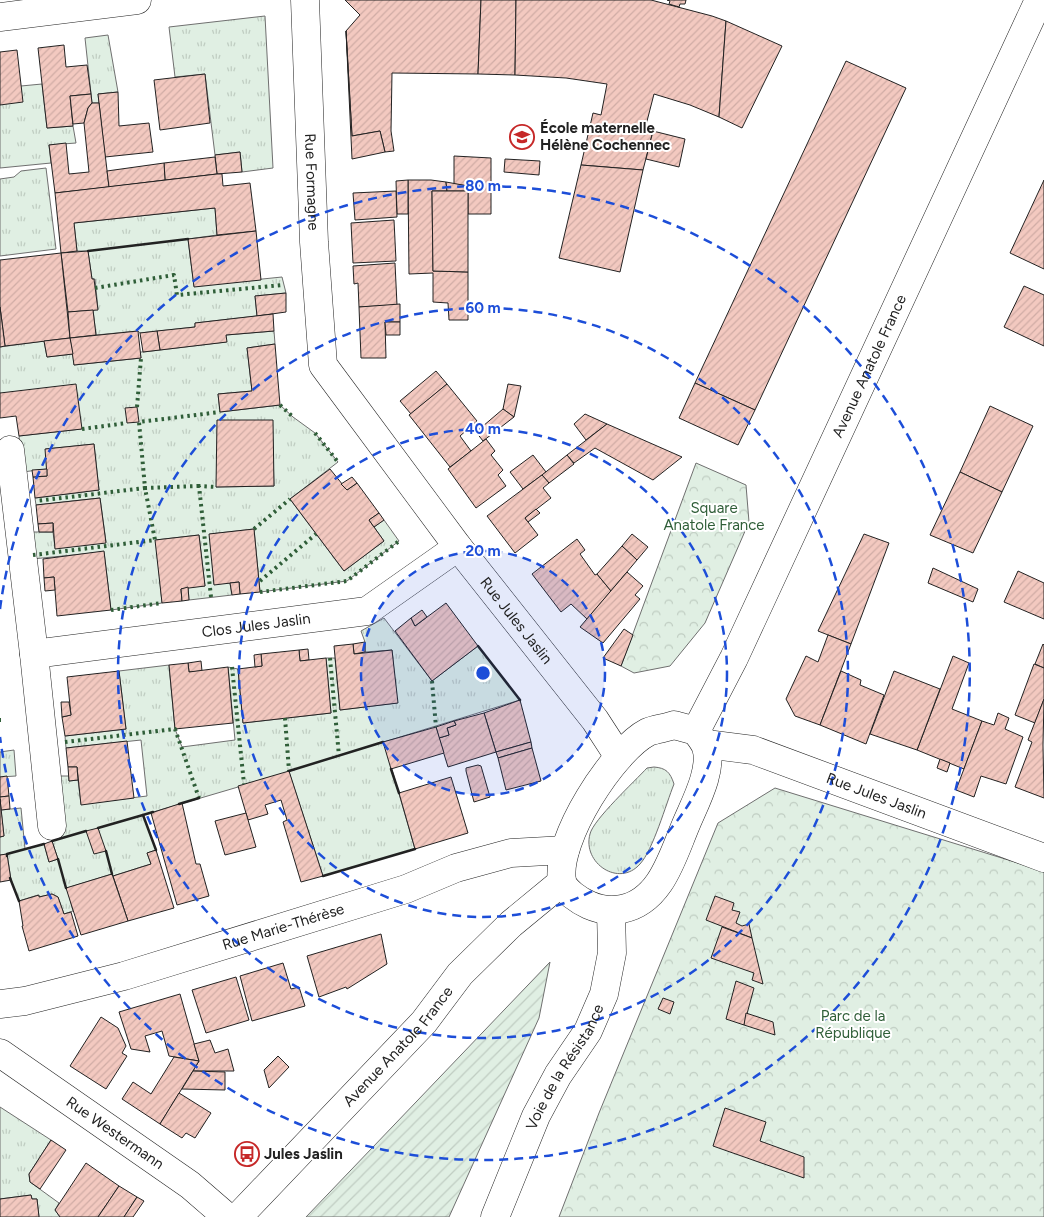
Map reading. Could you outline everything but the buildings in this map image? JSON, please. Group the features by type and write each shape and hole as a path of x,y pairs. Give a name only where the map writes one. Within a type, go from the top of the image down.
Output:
{"street":[{"path":"0,17 137,0"},
{"name":"Rue Formagne","path":"305,0 314,242 323,365"},
{"name":"Avenue Anatole France","path":"701,738 738,649 1039,0"},
{"name":"Rue Jules Jaslin","path":"323,365 458,547 595,720 619,756"},
{"path":"10,450 52,826"},
{"name":"Clos Jules Jaslin","path":"34,654 367,611 458,547"},
{"name":"Rue Jules Jaslin","path":"562,882 562,864 565,850 574,826 585,804 619,756 648,732 674,725 701,738 752,750 1044,858"},
{"path":"562,882 574,896 590,906 611,911 632,907 648,896 659,884 672,858 699,791 707,767 708,756 701,738"},
{"name":"Rue Marie-Thérèse","path":"0,1004 25,1001 124,976 406,889 456,868 512,853 565,850"},
{"name":"Avenue Anatole France","path":"238,1217 424,1022 460,974 511,924 562,882"},
{"name":"Voie de la Résistance","path":"495,1217 536,1116 558,1076 588,1031 604,994 612,953 611,911"},
{"name":"Rue Westermann","path":"0,1053 190,1185 227,1217"}],"green space":[{"path":"265,16 273,168 242,172 240,152 215,155 205,74 175,77 169,27"},
{"path":"108,35 118,92 98,94 99,103 92,103 85,38"},
{"path":"42,84 47,128 73,126 76,143 49,145 51,163 0,168 0,105 21,86"},
{"path":"46,168 56,249 0,256 0,179 14,177 21,171"},
{"path":"215,208 217,235 188,239 194,286 282,277 286,293 255,296 257,316 195,323 195,327 140,333 138,331 96,335 93,310 98,309 95,279 92,279 88,251 77,251 74,223"},
{"path":"274,331 275,344 247,348 252,391 218,394 220,412 280,405 315,433 338,462 290,499 344,571 384,541 374,527 384,520 399,541 347,581 260,592 254,529 210,534 214,584 230,583 232,595 189,600 188,587 205,586 199,535 156,540 162,603 111,610 104,552 32,559 30,532 53,532 55,548 106,542 100,498 36,505 35,498 99,490 94,444 46,449 47,469 22,472 19,436 81,429 0,393 0,347 44,341 47,357 73,354 74,365 141,358 140,352 226,342 226,335","holes":["272,420 274,486 216,487"]},
{"name":"Square Anatole France","path":"696,463 746,485 749,522 705,623 670,666 634,673 621,666"},
{"path":"384,618 432,681 478,646 520,700 384,742 415,849 323,876 289,772 143,815 156,850 147,853 151,864 67,888 73,911 64,914 58,897 52,894 39,897 38,895 19,901 11,880 7,854 0,855 0,837 4,836 1,810 21,808 25,849 44,844 49,862 58,859 52,841 61,838 56,776 69,776 69,781 78,780 81,804 147,796 141,740 66,748 65,736 126,729 119,671 169,665 175,729 182,747 235,740 228,667 238,669 243,723 331,713 326,658 335,658 340,710 397,703 392,650 365,652 365,642 361,631"},
{"path":"14,750 16,776 0,777 0,752"},
{"path":"654,767 667,771 674,784 659,826 650,848 640,864 631,871 622,874 613,873 597,863 591,854 589,845 590,834 598,820 615,801 647,768"},
{"name":"Parc de la République","path":"775,788 1044,871 1044,1217 559,1217 599,1113 718,823"},
{"path":"550,962 539,1018 449,1217 306,1217"},
{"path":"0,1107 51,1140 29,1174 30,1182 59,1203 55,1210 60,1217 39,1217 37,1199 32,1199 31,1195 0,1199"}],"hedge":[{"path":"95,288 174,275 177,295 283,285"},
{"path":"137,407 141,358"},
{"path":"280,405 293,417"},
{"path":"199,486 145,488 139,422 220,412"},
{"path":"82,429 127,423"},
{"path":"315,433 338,462"},
{"path":"211,597 199,486 216,487"},
{"path":"33,555 155,540 145,488 36,501"},
{"path":"254,529 290,499"},
{"path":"260,581 316,534"},
{"path":"260,592 347,581 399,541"},
{"path":"111,610 162,603"},
{"path":"330,658 339,756"},
{"path":"232,667 244,784"},
{"path":"432,681 436,727"},
{"path":"285,718 289,771"},
{"path":"65,742 175,729 199,798"}],"wall":[{"path":"88,251 188,239"},
{"path":"478,646 520,700"},
{"path":"289,771 383,742"},
{"path":"391,769 399,793"},
{"path":"179,804 199,798"},
{"path":"153,812 143,815 156,850"},
{"path":"98,828 143,815"},
{"path":"52,841 86,831"},
{"path":"7,856 7,854 44,844"},
{"path":"323,876 415,849"},
{"path":"106,851 112,874"},
{"path":"58,859 66,888"},
{"path":"10,878 19,901"}],"place":[{"name":"École maternelle Hélène Cochennec","path":"522,137"},
{"name":"Jules Jaslin","path":"247,1154"}]}
